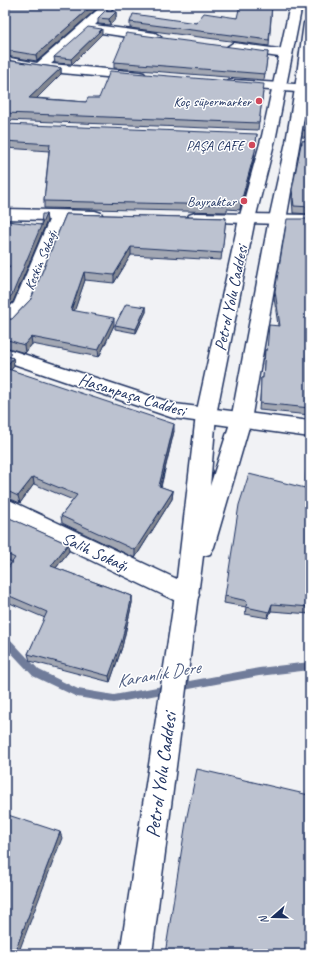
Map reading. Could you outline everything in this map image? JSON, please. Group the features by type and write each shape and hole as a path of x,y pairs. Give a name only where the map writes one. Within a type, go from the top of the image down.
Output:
{"main road":[{"path":"40,67 110,5"},
{"name":"Petrol Yolu Caddesi","path":"133,949 177,669 187,595 206,415 247,219 269,136 296,5"},
{"name":"Petrol Yolu Caddesi","path":"187,595 241,420 277,219 306,89 310,22"},
{"path":"84,27 168,39"},
{"path":"222,46 286,54"},
{"path":"5,61 40,67 151,77"},
{"path":"222,83 306,89"},
{"path":"253,135 269,136"},
{"path":"294,142 310,143"},
{"path":"5,214 114,217"},
{"name":"Keskin Sokağı","path":"5,321 22,306 59,216"},
{"path":"177,218 310,220"},
{"name":"Hasanpaşa Caddesi","path":"5,354 173,411 310,429"},
{"name":"Salih Sokağı","path":"5,507 46,529 187,595"}],"building":[{"path":"5,5 93,5 36,55 5,50"},
{"path":"240,5 272,5 269,40 130,22 133,14 196,23 204,13 237,18"},
{"path":"106,10 116,12 109,19 98,18"},
{"path":"88,27 102,29 71,59 54,57"},
{"path":"126,33 268,52 265,74 114,62"},
{"path":"5,60 61,68 29,98 86,102 88,98 99,98 110,71 264,84 259,123 5,113"},
{"path":"309,103 310,131 303,130 305,116 309,116"},
{"path":"5,124 257,134 255,151 241,202 228,201 228,205 44,201 50,144 5,141"},
{"path":"310,140 310,207 294,206 292,190 301,144 302,141"},
{"path":"42,214 46,214 12,295 5,301 5,272 10,267 5,261 5,224 7,221 41,225"},
{"path":"66,214 226,218 222,253 131,247 114,275 84,272 71,310 114,318 98,350 31,337 24,345 5,339 5,320 12,319 31,299"},
{"path":"287,219 310,219 310,408 260,403 261,378 263,378 269,325 280,326 275,291"},
{"path":"126,304 146,307 136,329 115,325"},
{"path":"5,355 13,358 5,368"},
{"path":"5,368 174,424 159,486 173,491 135,550 61,516 77,495 33,477 18,496 5,490"},
{"path":"310,431 310,607 272,604 269,612 246,607 247,601 225,596 239,505 249,474 305,488"},
{"path":"5,516 68,544 51,566 132,596 122,640 109,676 28,654 47,612 5,594 5,572 15,558 5,553"},
{"path":"197,769 309,795 310,778 310,954 165,954 187,816"},
{"path":"5,814 60,832 14,954 5,954"}],"waterway":[{"name":"Karanlık Dere","path":"5,640 36,673 77,693 114,699 259,672 310,666"}],"place":[{"name":"Koç süpermarker","path":"259,101"},
{"name":"PAŞA CAFE","path":"252,145"},
{"name":"Bayraktar","path":"244,201"}]}
